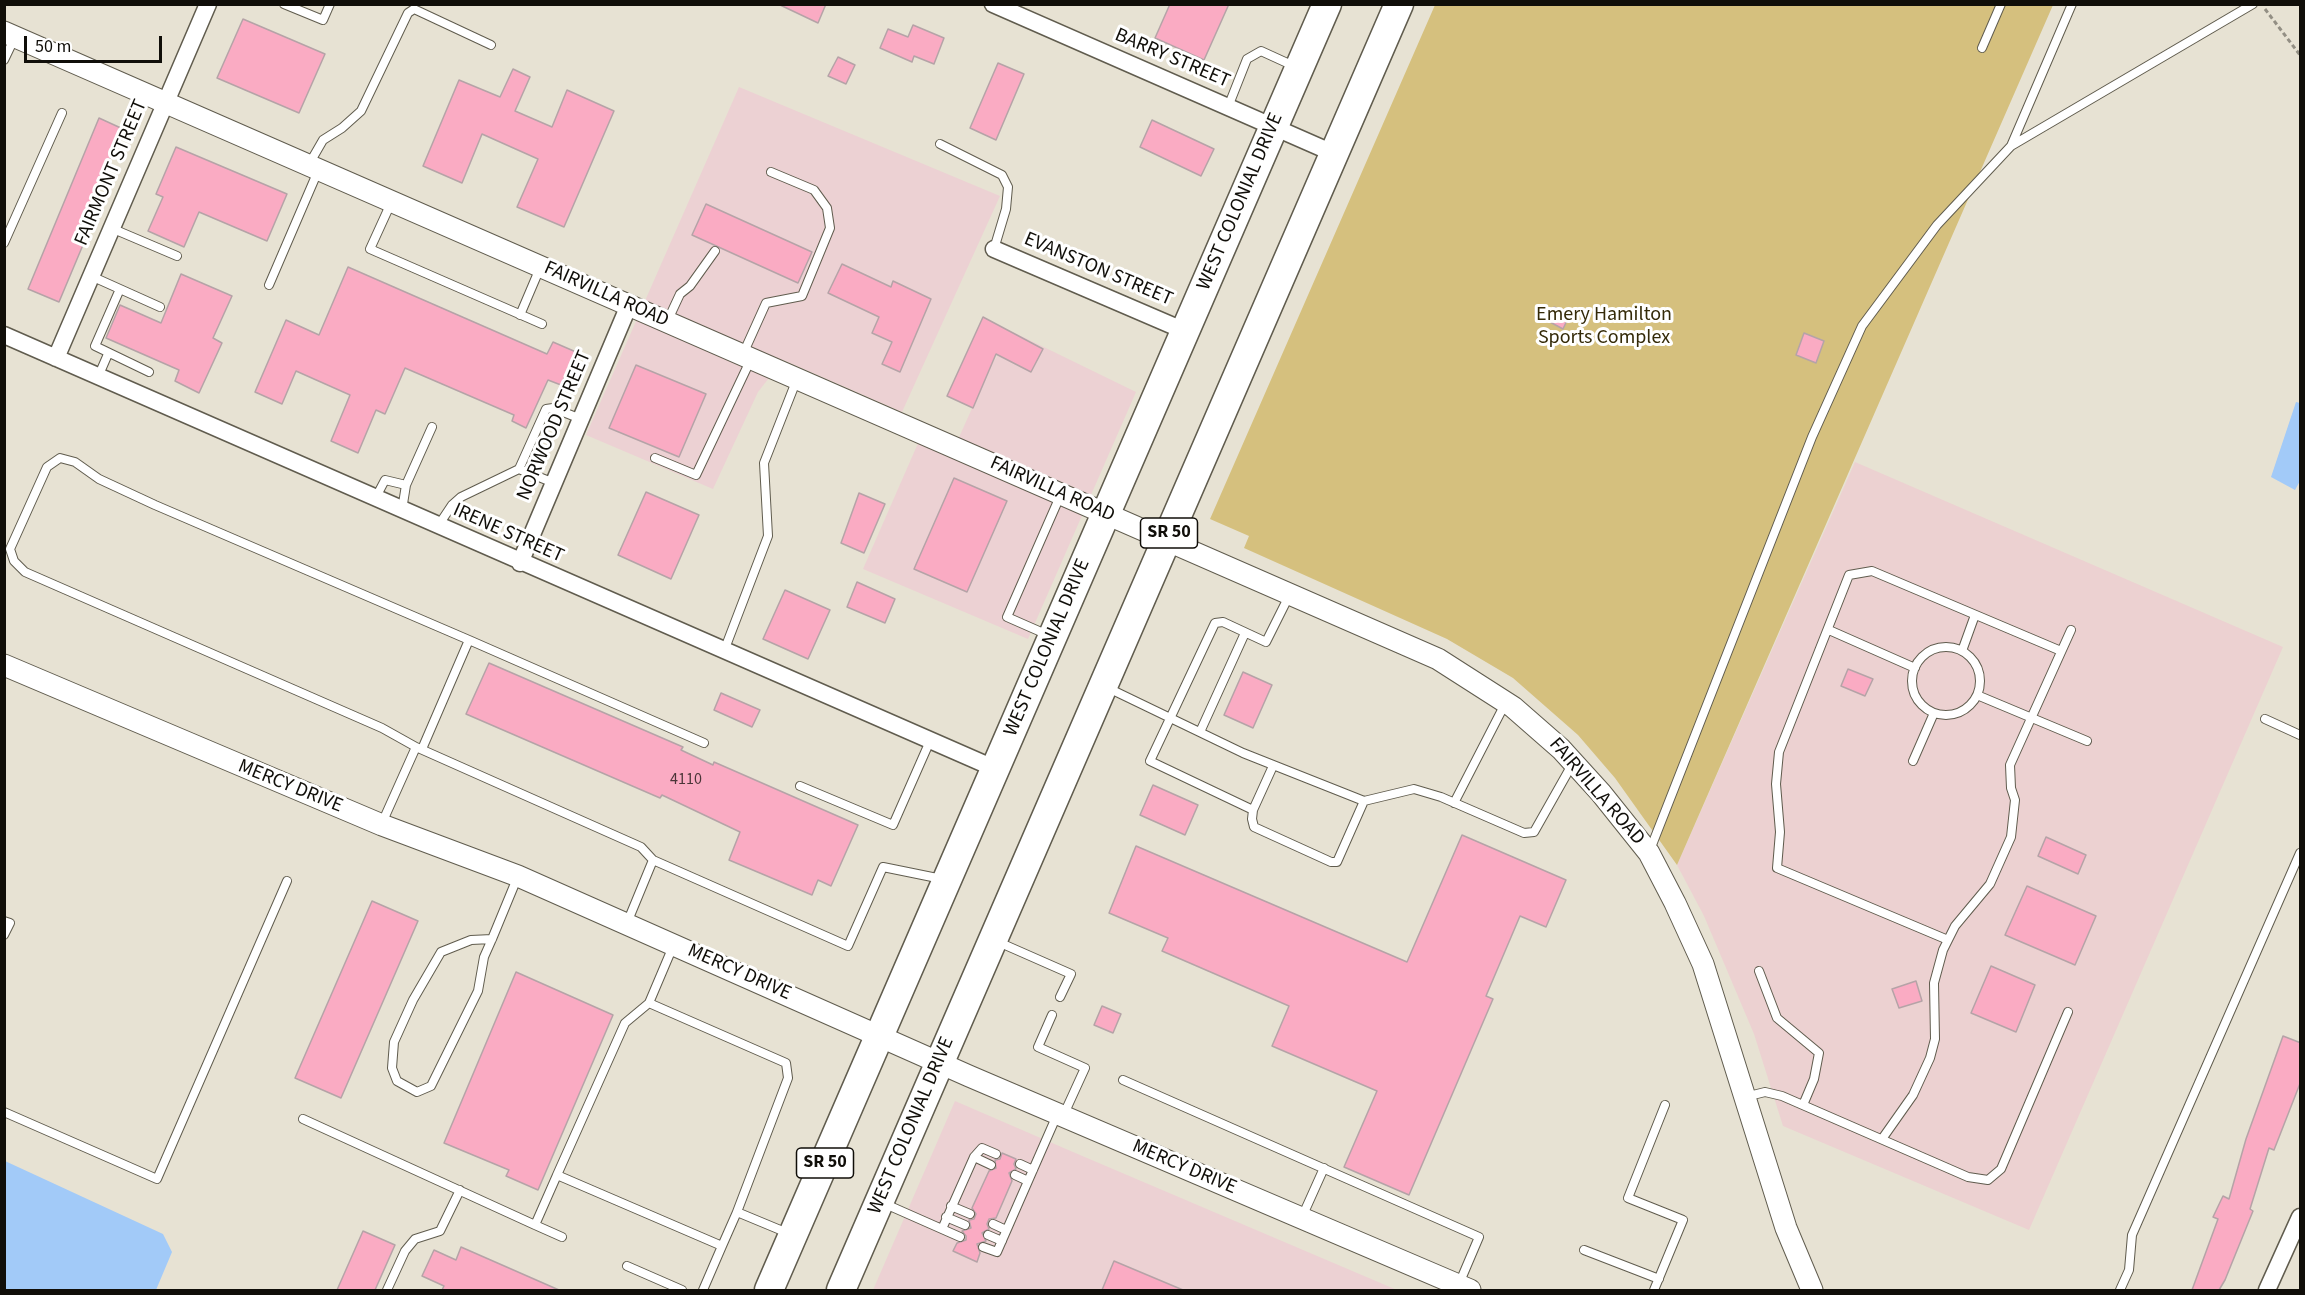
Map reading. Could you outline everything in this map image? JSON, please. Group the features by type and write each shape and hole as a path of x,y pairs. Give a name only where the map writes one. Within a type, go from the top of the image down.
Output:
{"highway":[{"name":"WEST COLONIAL DRIVE","path":"769,1290 1327,4"},
{"name":"WEST COLONIAL DRIVE","path":"841,1290 1398,4"}],"street":[{"name":"FAIRMONT STREET","path":"56,358 208,4"},
{"name":"BARRY STREET","path":"993,4 1334,153"},
{"name":"FAIRVILLA ROAD","path":"10,34 391,203 747,356 1438,659 1506,702 1574,763 1649,853 1703,964 1786,1228 1812,1290"},
{"name":"EVANSTON STREET","path":"994,249 1185,331"},
{"name":"NORWOOD STREET","path":"520,562 629,305"},
{"name":"IRENE STREET","path":"4,335 996,770"},
{"name":"MERCY DRIVE","path":"4,665 382,825 518,876 1461,1289"},
{"path":"2267,1290 2301,1217"}],"lane":[{"path":"284,4 323,20 330,4"},
{"path":"1982,48 2001,4"},
{"path":"1649,853 1812,437 1862,326 1937,225 2011,146 2253,4"},
{"path":"2011,146 2071,5"},
{"path":"269,285 323,140 342,128 361,111 408,13 414,9 491,45"},
{"path":"4,60 10,34"},
{"path":"1228,106 1247,60 1261,51 1299,69"},
{"path":"4,243 62,112"},
{"path":"940,144 1002,175 1008,187 1007,198 994,249"},
{"path":"655,458 696,475 747,356 766,303 802,296 830,228 827,208 814,190 771,172"},
{"path":"391,203 370,249 542,324"},
{"path":"111,228 177,256"},
{"path":"667,322 680,294 690,286 715,251"},
{"path":"520,315 540,266"},
{"path":"91,276 160,307"},
{"path":"120,289 95,346 149,372"},
{"path":"98,376 108,354"},
{"path":"724,651 768,536 764,463 797,379"},
{"path":"438,526 452,505 461,497 519,469 546,409 553,408 581,419"},
{"path":"402,511 406,485 432,427"},
{"path":"704,743 99,479 75,462 60,458 47,467 10,549 14,561 25,572 373,724 419,748 641,847 653,860 848,946 883,867 948,880"},
{"path":"519,469 554,483"},
{"path":"375,499 385,480 406,485"},
{"path":"1053,637 1007,616 1061,494"},
{"path":"1948,939 1777,868 1780,832 1776,784 1779,752 1849,575 1864,570 1872,571 2061,651"},
{"path":"1253,810 1150,761 1215,623 1223,622 1268,641 1290,593"},
{"path":"1962,651 1975,615"},
{"path":"1828,630 1915,668"},
{"path":"1882,1139 1913,1095 1930,1058 1935,1039 1934,983 1948,939 1955,926 1990,884 2011,837 2015,808 2010,765 2071,630"},
{"path":"1200,732 1245,633"},
{"path":"382,825 469,640"},
{"path":"1937,648 1954,648 1962,651 1978,670 1977,695 1966,708 1959,712 1934,712 1920,703 1916,696 1912,679 1915,668 1923,657 1937,648"},
{"path":"1103,685 1273,766 1364,801 1414,789 1454,803 1524,833 1534,832 1574,763"},
{"path":"1977,695 2087,741"},
{"path":"1454,803 1506,702"},
{"path":"1913,761 1934,712"},
{"path":"2265,719 2301,735"},
{"path":"800,786 893,825 930,741"},
{"path":"1273,766 1253,810 1254,827 1331,862 1337,862 1364,801"},
{"path":"2120,1290 2129,1270 2132,1235 2301,854"},
{"path":"627,923 653,860"},
{"path":"492,939 471,940 441,952 413,1000 394,1042 392,1068 396,1081 417,1092 431,1086 478,991 484,957 492,939 518,876"},
{"path":"4,1112 157,1179 286,881"},
{"path":"4,921 10,923 4,935"},
{"path":"993,939 1071,974 1060,996"},
{"path":"536,1224 626,1023 649,1003 674,944"},
{"path":"1759,971 1777,1018 1819,1053 1814,1079 1803,1105"},
{"path":"649,1003 786,1063 788,1078 737,1212 703,1290"},
{"path":"1744,1097 1765,1092 1803,1105 1968,1177 1988,1180 2001,1169 2068,1012"},
{"path":"983,1247 997,1252 1033,1170 1085,1068 1038,1047 1052,1015"},
{"path":"1123,1080 1479,1237 1461,1289"},
{"path":"1654,1290 1683,1220 1628,1198 1665,1105"},
{"path":"303,1119 562,1237"},
{"path":"942,1229 974,1157 982,1148 996,1154"},
{"path":"974,1157 991,1165"},
{"path":"1020,1164 1033,1170"},
{"path":"1302,1218 1324,1168"},
{"path":"557,1175 722,1246"},
{"path":"1015,1175 1028,1181"},
{"path":"387,1290 405,1251 415,1239 440,1231 460,1190"},
{"path":"880,1202 960,1236"},
{"path":"951,1206 970,1214"},
{"path":"737,1212 793,1236"},
{"path":"946,1217 965,1225"},
{"path":"993,1224 1006,1230"},
{"path":"988,1235 1002,1241"},
{"path":"1584,1250 1659,1279"},
{"path":"627,1266 682,1290"}],"path":[{"path":"2262,4 2301,55"}],"shaded area":[{"path":"739,87 1000,196 902,412 783,360 758,392 713,489 586,435"},
{"path":"1013,332 1136,392 1028,639 863,569 919,441 951,455 992,364"},
{"path":"1855,462 2283,647 2029,1230 1783,1126 1754,1034 1704,916 1677,865"},
{"path":"955,1101 1073,1152 1397,1290 873,1290"}],"green space":[{"name":"Emery Hamilton Sports Complex","path":"1435,5 2053,5 1677,865 1615,778 1578,735 1513,678 1447,639 1244,548 1249,536 1210,519"}],"water":[{"path":"2296,402 2300,403 2300,481 2295,490 2271,477"},
{"path":"5,1161 163,1234 172,1252 156,1290 5,1290"}],"building":[{"path":"778,4 826,4 818,23"},
{"path":"1170,4 1229,4 1204,60 1155,38"},
{"path":"243,19 325,54 299,113 217,78"},
{"path":"913,25 944,38 934,64 914,56 912,62 880,48 888,29 908,37"},
{"path":"838,57 855,65 846,84 828,76"},
{"path":"998,63 1024,74 996,140 970,128"},
{"path":"513,69 530,77 515,111 552,127 567,90 614,111 564,227 517,207 538,159 482,134 462,183 423,166 459,80 500,97"},
{"path":"99,118 123,129 79,229 88,233 59,302 28,289"},
{"path":"1152,120 1214,149 1201,176 1140,147"},
{"path":"176,147 287,194 267,241 199,212 184,247 148,231 163,197 156,194"},
{"path":"706,204 812,252 798,283 692,235"},
{"path":"842,264 891,287 893,281 931,299 900,372 882,364 892,342 872,333 879,317 828,293"},
{"path":"348,267 547,354 553,342 576,352 561,385 548,380 526,428 512,421 514,415 405,368 385,414 376,410 358,453 331,441 350,395 296,371 282,404 255,392 286,320 319,335"},
{"path":"181,274 232,296 213,338 222,343 199,393 175,381 179,370 106,338 120,305 161,323"},
{"path":"1554,307 1570,314 1563,329 1548,321"},
{"path":"983,317 1043,349 1031,372 996,354 973,408 947,396"},
{"path":"1804,333 1824,341 1816,363 1796,355"},
{"path":"636,365 706,394 679,457 609,428"},
{"path":"954,478 1007,501 967,592 914,569"},
{"path":"646,492 699,515 671,579 618,555"},
{"path":"859,493 885,504 864,553 841,543"},
{"path":"857,582 895,599 885,623 847,607"},
{"path":"785,590 830,610 808,659 763,639"},
{"path":"489,663 683,747 681,750 713,765 714,762 858,825 831,886 818,880 812,895 729,860 740,832 662,795 660,798 466,714"},
{"path":"1848,669 1873,679 1865,696 1841,686"},
{"path":"1243,672 1272,685 1253,728 1224,715"},
{"path":"721,693 760,710 752,727 714,710"},
{"path":"1153,785 1198,805 1185,835 1140,815"},
{"path":"1462,835 1566,880 1546,927 1520,916 1486,996 1493,999 1409,1195 1344,1167 1377,1091 1272,1046 1289,1006 1162,951 1168,938 1109,913 1136,846 1407,962"},
{"path":"2046,837 2086,855 2078,874 2038,856"},
{"path":"2027,886 2096,916 2075,965 2005,935"},
{"path":"372,901 418,921 341,1098 295,1078"},
{"path":"1991,966 2035,985 2016,1032 1971,1013"},
{"path":"516,972 613,1015 538,1190 506,1176 509,1170 444,1143"},
{"path":"1916,981 1922,1001 1899,1008 1892,989"},
{"path":"1102,1006 1121,1014 1113,1033 1094,1025"},
{"path":"2283,1036 2301,1043 2301,1081 2274,1150 2269,1148 2250,1209 2253,1211 2225,1280 2219,1290 2192,1290 2218,1219 2213,1217 2223,1196 2229,1199 2246,1139"},
{"path":"1002,1153 1016,1159 1014,1164 1016,1169 1009,1173 1012,1181 996,1218 989,1219 987,1224 989,1229 982,1233 986,1241 977,1244 980,1253 977,1262 953,1251 957,1243 966,1240 962,1231 971,1228 969,1220 974,1219 976,1214 972,1208 989,1171 996,1168 995,1160 1000,1159"},
{"path":"363,1231 395,1245 375,1290 337,1290"},
{"path":"461,1247 559,1290 442,1290 444,1286 422,1276 434,1250 456,1260"},
{"path":"1114,1261 1183,1290 1102,1290"}]}
